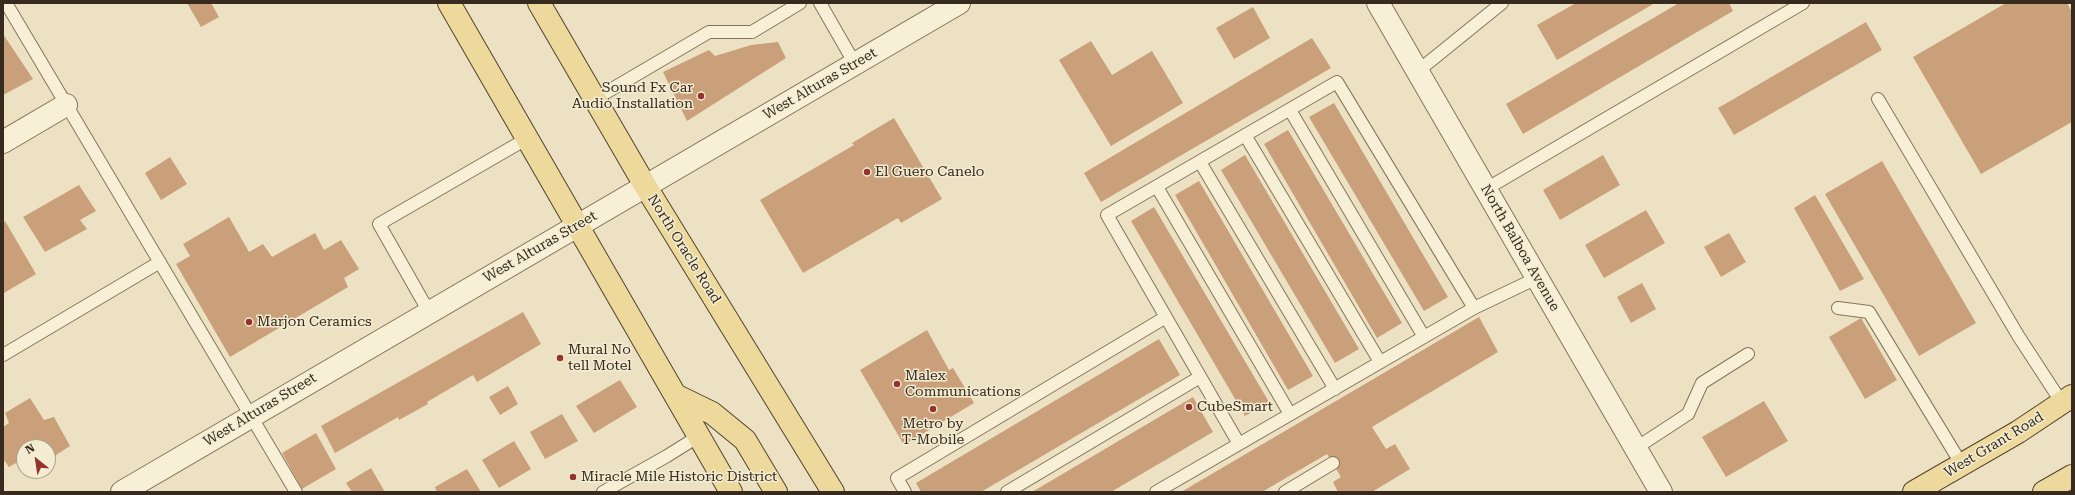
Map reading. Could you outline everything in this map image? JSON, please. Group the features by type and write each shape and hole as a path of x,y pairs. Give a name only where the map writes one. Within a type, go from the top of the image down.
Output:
{"main road":[{"path":"449,3 578,224 731,492"},
{"name":"North Oracle Road","path":"539,3 646,187 833,492"},
{"path":"675,395 712,413 745,440 776,492"},
{"name":"West Grant Road","path":"1914,492 2018,432 2067,400"},
{"path":"2044,492 2072,476"}],"street":[{"name":"West Alturas Street","path":"122,492 578,224 646,187 959,3"},
{"name":"North Balboa Avenue","path":"1378,3 1661,492"},
{"path":"3,142 66,105"}],"lane":[{"path":"6,3 296,492"},
{"path":"595,99 710,32 752,32 800,3"},
{"path":"820,3 855,64"},
{"path":"1418,71 1502,3"},
{"path":"1486,189 1803,3"},
{"path":"1239,444 1107,215 1157,186 1337,82 1474,308"},
{"path":"1878,99 2018,337 2067,400"},
{"path":"1290,110 1424,337"},
{"path":"1245,136 1380,362"},
{"path":"429,312 379,224 528,138"},
{"path":"1200,162 1335,389"},
{"path":"1157,186 1290,414"},
{"path":"3,355 160,262"},
{"path":"1156,492 1474,308 1537,278"},
{"path":"1838,308 1869,312 1962,465"},
{"path":"906,492 897,478 1166,318"},
{"path":"1636,448 1688,414 1702,383 1748,354"},
{"path":"1007,492 1200,378"},
{"path":"603,492 668,456 699,436"},
{"path":"1285,492 1334,464"}],"building":[{"path":"187,3 211,3 219,17 201,27"},
{"path":"1576,3 1655,3 1557,60 1537,25"},
{"path":"1679,3 1729,3 1733,11 1523,134 1506,104"},
{"path":"2006,3 2067,3 2072,12 2072,122 1981,174 1913,57"},
{"path":"1253,7 1270,38 1234,59 1216,28"},
{"path":"1866,22 1882,50 1734,135 1718,108"},
{"path":"3,34 33,79 3,95"},
{"path":"1312,38 1331,68 1101,202 1084,173"},
{"path":"1091,41 1112,75 1152,51 1183,103 1111,146 1059,60"},
{"name":"Sound Fx Car Audio Installation","path":"778,42 786,58 687,121 663,72 709,50 715,56 751,45"},
{"path":"1334,103 1448,297 1424,311 1309,117"},
{"name":"El Guero Canelo","path":"894,118 942,199 901,223 898,218 803,273 760,200 854,145 852,143"},
{"path":"1288,130 1402,323 1377,338 1264,144"},
{"path":"1245,155 1359,349 1335,363 1221,170"},
{"path":"1603,155 1620,185 1560,220 1543,190"},
{"path":"170,157 187,184 161,200 145,173"},
{"path":"1882,161 1976,323 1919,356 1825,194"},
{"path":"1199,181 1313,376 1288,390 1175,195"},
{"path":"79,185 96,211 80,220 87,229 45,252 23,217"},
{"path":"1815,195 1864,279 1840,291 1794,208"},
{"path":"1154,207 1269,402 1245,416 1131,221"},
{"path":"1646,210 1665,243 1604,278 1585,245"},
{"name":"Marjon Ceramics","path":"229,217 249,252 263,244 272,257 315,233 324,250 341,240 359,269 344,278 348,287 230,357 176,264 190,256 183,244"},
{"path":"5,221 36,274 4,293 3,222"},
{"path":"1729,233 1746,262 1721,277 1704,247"},
{"path":"1642,283 1656,309 1631,323 1617,297"},
{"path":"523,312 541,344 477,382 473,375 427,402 428,404 399,420 398,417 335,453 321,426"},
{"path":"1479,317 1498,352 1372,427 1386,449 1395,444 1410,469 1372,492 1338,492 1333,482 1341,477 1327,454 1262,492 1181,492"},
{"path":"1861,318 1897,380 1865,399 1829,337"},
{"path":"927,330 949,370 953,368 974,403 904,445 860,370"},
{"path":"1159,339 1180,375 981,492 921,492 916,483"},
{"path":"620,380 637,407 594,433 576,406"},
{"path":"508,386 518,404 500,415 489,397"},
{"path":"1193,397 1213,432 1111,492 1032,492"},
{"path":"30,398 44,420 54,417 70,446 56,455 56,439 16,439 16,463 9,467 3,459 3,427 9,423 5,413"},
{"path":"1764,401 1788,441 1726,477 1702,437"},
{"path":"562,414 578,441 545,459 530,432"},
{"path":"316,433 336,469 302,489 282,453"},
{"path":"514,441 531,469 499,488 482,460"},
{"path":"371,468 385,492 352,492 346,483"},
{"path":"467,469 481,492 437,492 435,487"}],"place":[{"name":"Sound Fx Car Audio Installation","path":"701,96"},
{"name":"El Guero Canelo","path":"867,172"},
{"name":"Marjon Ceramics","path":"249,322"},
{"name":"Mural No tell Motel","path":"560,358"},
{"name":"Malex Communications","path":"897,384"},
{"name":"CubeSmart","path":"1189,407"},
{"name":"Metro by T-Mobile","path":"933,409"},
{"name":"Miracle Mile Historic District","path":"573,477"}]}
